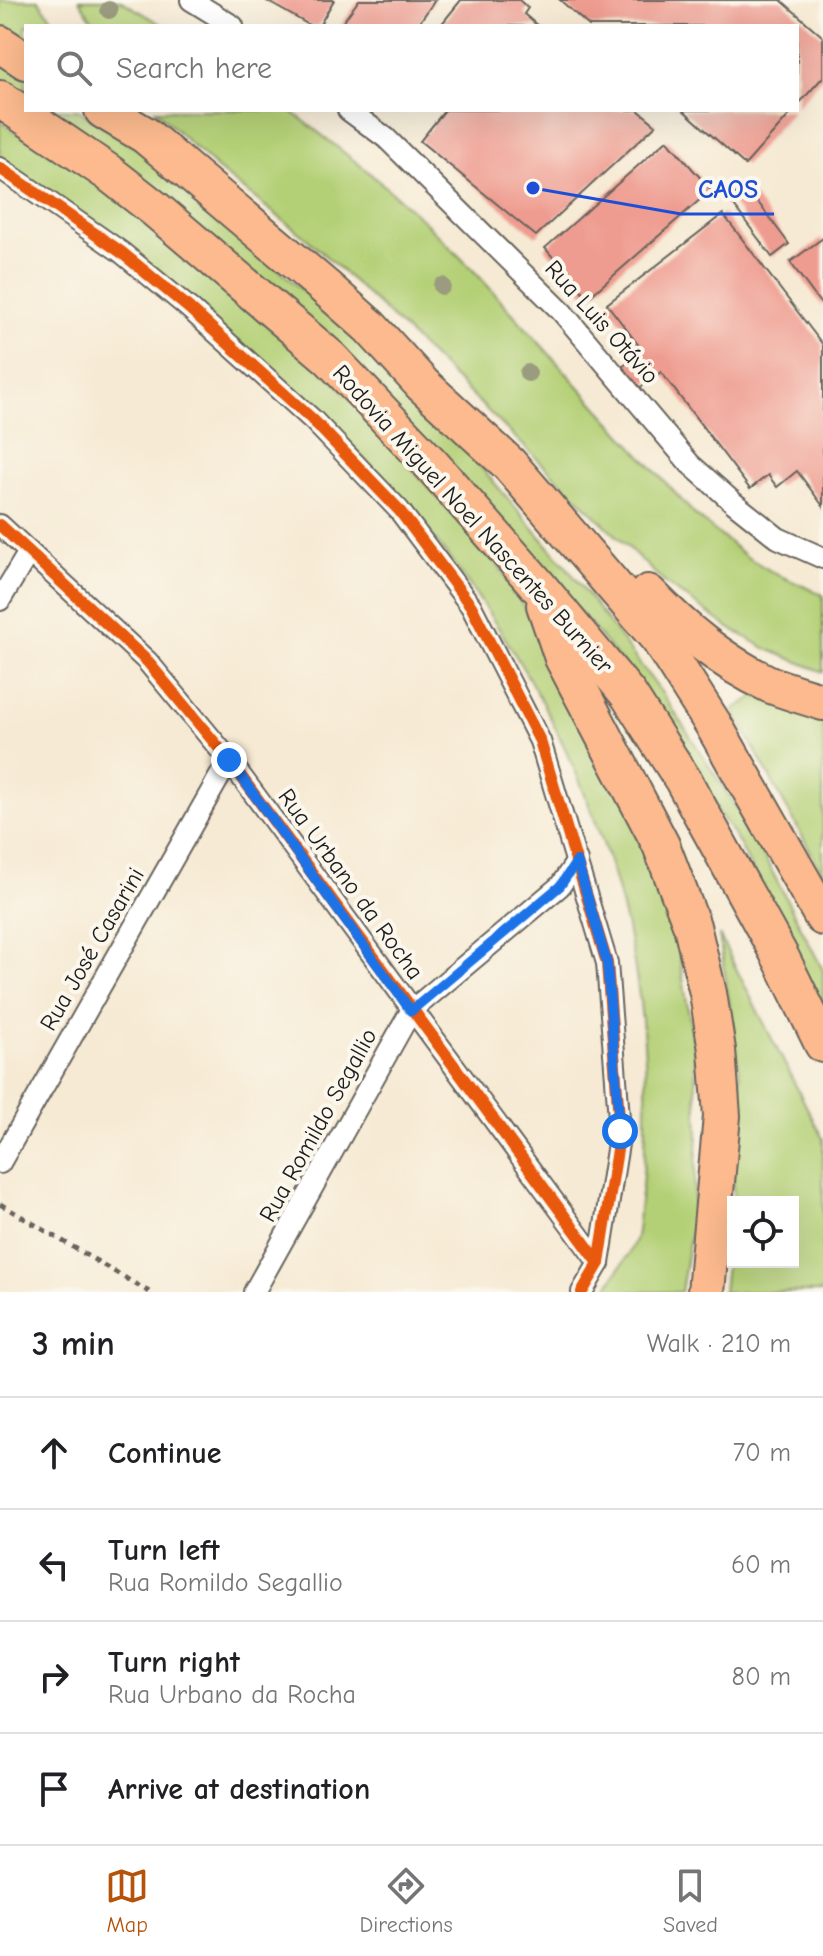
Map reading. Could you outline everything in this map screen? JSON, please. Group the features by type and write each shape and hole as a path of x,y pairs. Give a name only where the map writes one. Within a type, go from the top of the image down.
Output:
{"highway":[{"path":"0,44 24,60"},
{"name":"Rodovia Miguel Noel Nascentes Burnier","path":"0,99 84,155 155,209 330,358 431,464 540,588 628,694 683,780 781,958 823,1044"},
{"path":"106,112 145,135 370,327 423,385 608,553 678,625 709,650 770,684 823,702"},
{"path":"509,464 659,639 713,724 823,917"},
{"path":"540,588 563,658 661,845 695,940 708,993 717,1050 722,1116 706,1292"}],"street":[{"path":"191,0 230,24"},
{"name":"Rua Luis Otávio","path":"351,112 386,138 562,312 690,464 778,538 823,558"},
{"path":"0,168 121,252 189,308 313,420 399,510 471,606 540,741 607,963 620,1131 599,1263 582,1292"},
{"name":"Rua Urbano da Rocha","path":"0,525 147,661 229,760 599,1263"},
{"path":"0,600 29,552"},
{"name":"Rua José Casarini","path":"0,1163 229,760"},
{"name":"Rua Romildo Segallio","path":"254,1292 411,1011 560,886 577,861"}],"path":[{"path":"0,1204 149,1292"}],"green space":[{"path":"0,0 38,0 56,24 24,24 24,42 0,27"},
{"path":"79,0 120,0 161,24 95,24"},
{"path":"0,60 24,74 24,101 0,85"},
{"path":"39,112 81,112 166,168 371,352 468,452 569,570 664,696 749,827 823,970 823,1011 741,847 634,677 531,553"},
{"path":"157,112 293,112 365,169 422,219 476,273 695,515 747,557 823,595 823,672 767,649 731,629 664,582 381,307 306,238 215,167"},
{"path":"0,122 85,175 234,290 334,381 500,568 532,621 633,816 666,907 679,954 694,1046 698,1135 692,1224 681,1292 605,1292 635,1240 643,1178 646,1083 637,983 616,885 583,791 541,700 489,614 429,532 362,457 290,388 0,160"},
{"path":"755,696 823,714 823,874 733,710"},
{"path":"719,935 823,1139 823,1292 723,1292 727,1256 727,1268 799,1268 799,1196 733,1196 740,1075"}],"building":[{"path":"265,0 334,0 320,24 307,24"},
{"path":"359,0 435,0 418,24 341,24"},
{"path":"461,0 519,0 528,8 524,14 536,24 442,24"},
{"path":"560,0 781,0 823,37 823,77 799,104 799,24 587,24"},
{"path":"443,112 640,112 656,125 536,236 420,141"},
{"path":"685,112 792,112 745,165"},
{"path":"667,140 711,190 588,298 545,248"},
{"path":"746,186 789,244 772,257 729,199"},
{"path":"723,214 823,345 823,506 797,471 777,487 768,475 750,489 661,372 638,389 622,367 643,351 607,304"},
{"path":"823,238 823,307 790,262"}],"cycle path":[{"path":"0,168 121,252 189,308 313,420 399,510 471,606 540,741 607,963 620,1131 599,1263 582,1292"},
{"path":"0,525 147,661 229,760 599,1263"}],"place":[{"name":"CAOS","path":"533,188"}],"route":[{"path":"229,760 411,1011 560,886 577,861 607,963 620,1131"}]}
